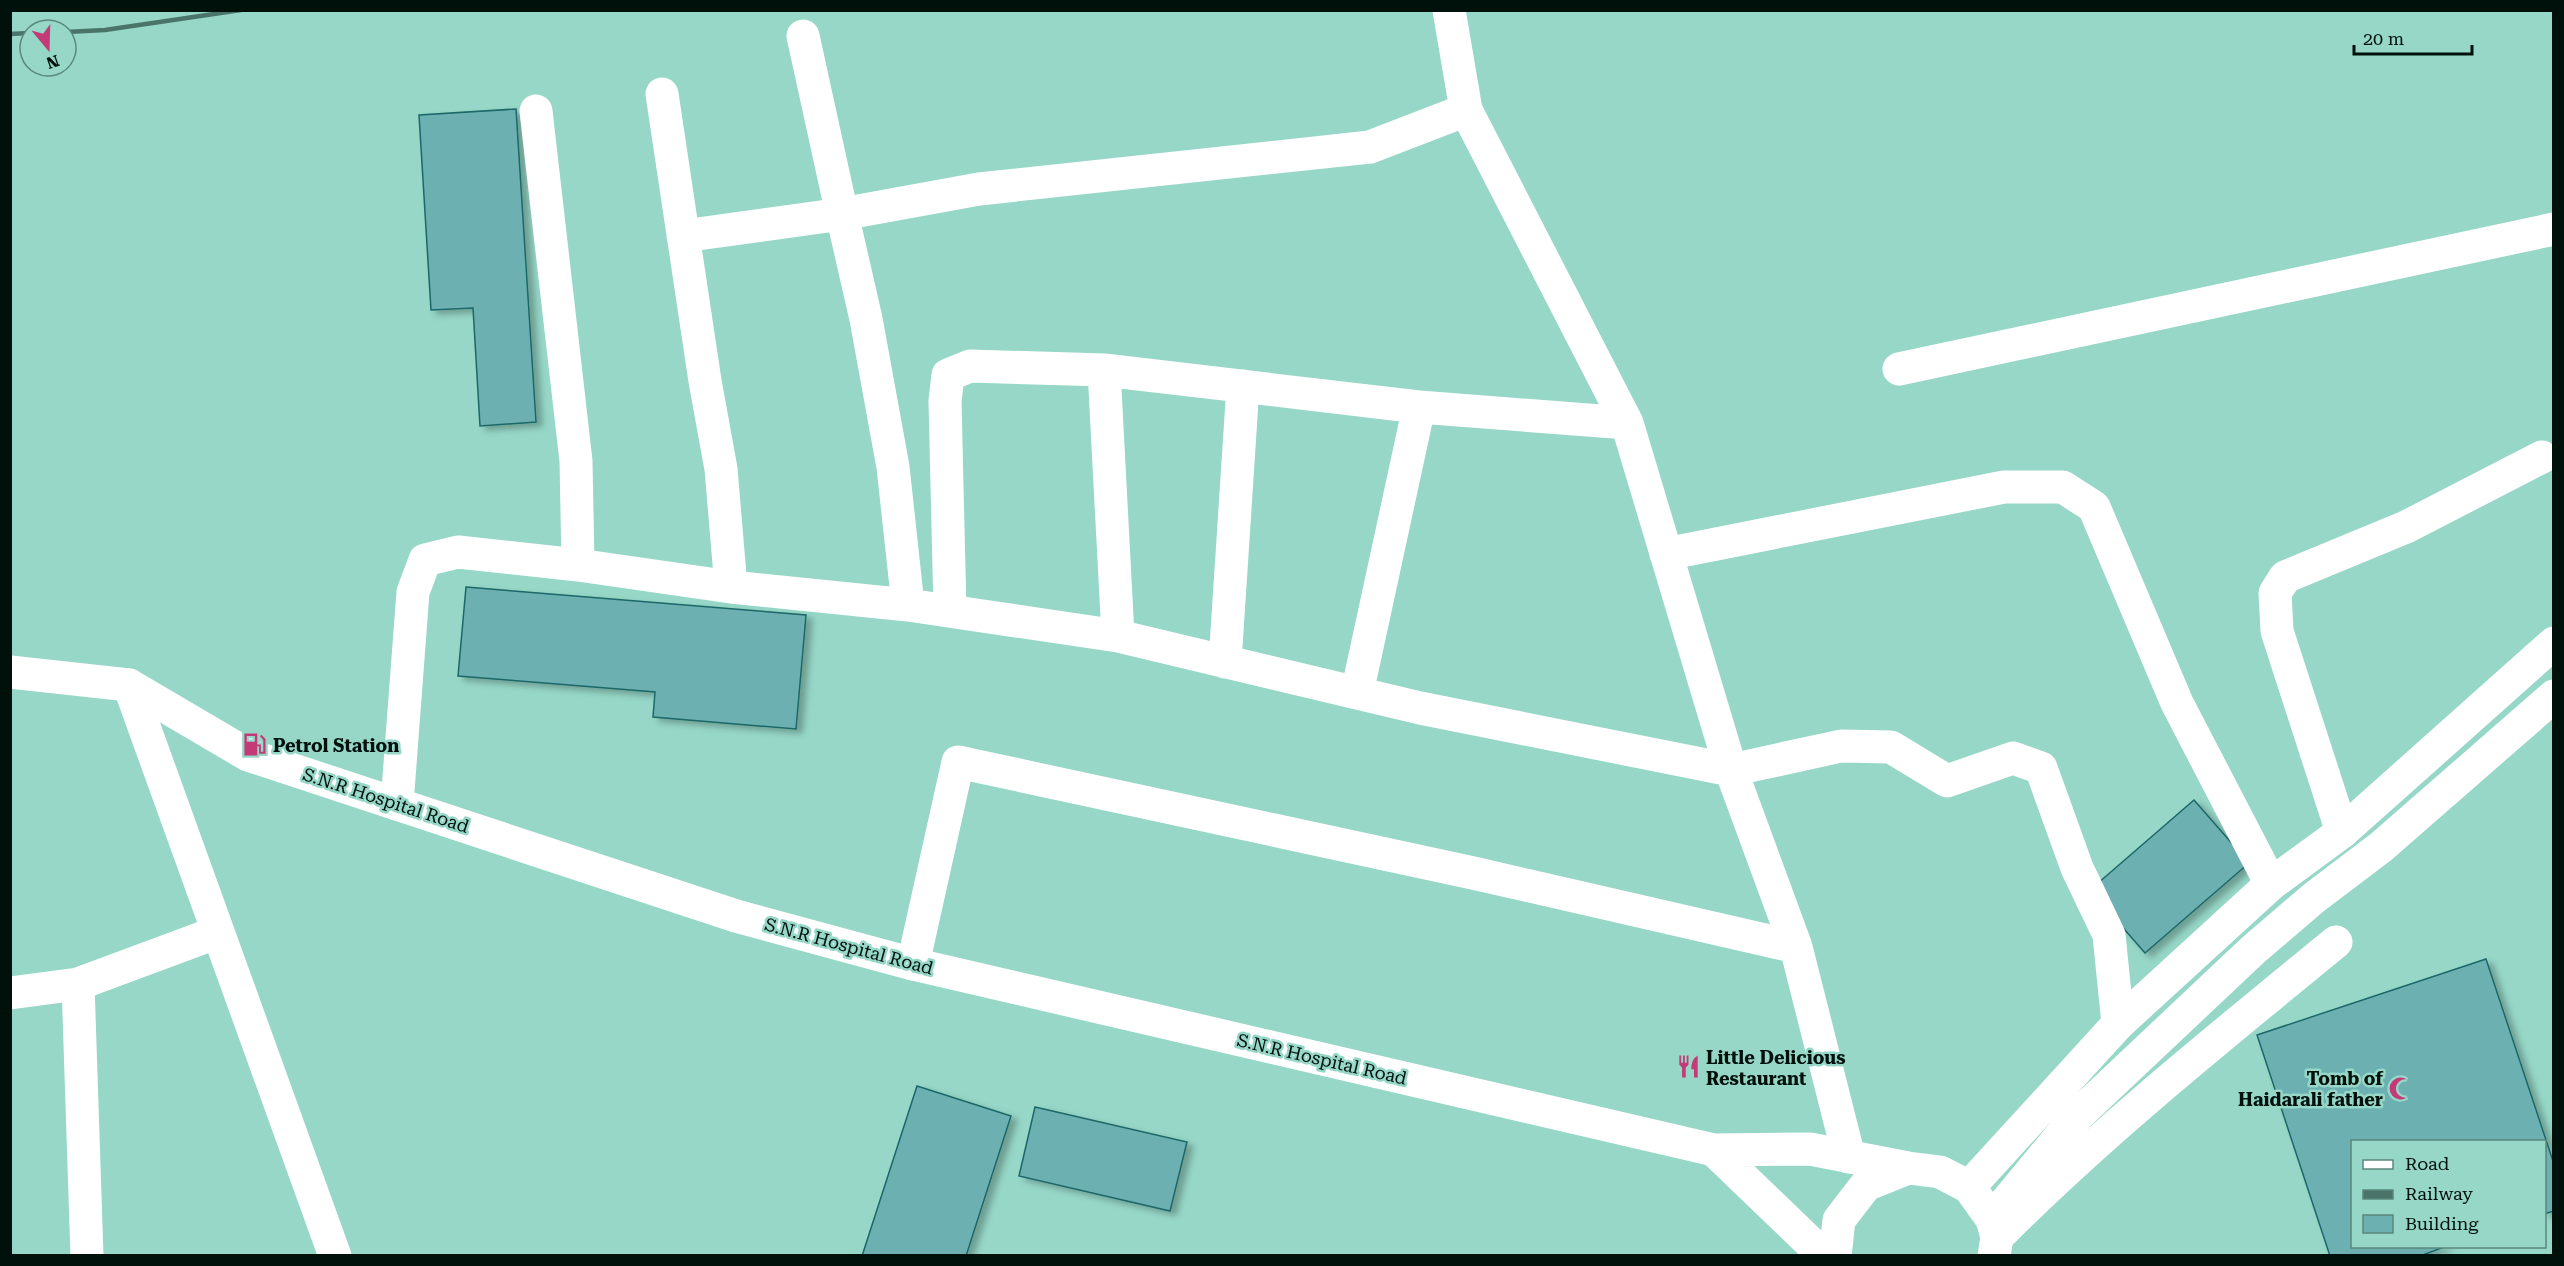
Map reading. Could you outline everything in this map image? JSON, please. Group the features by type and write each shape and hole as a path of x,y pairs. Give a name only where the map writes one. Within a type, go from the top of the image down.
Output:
{"street":[{"path":"1449,10 1466,110 1627,423 1731,770 1796,947 1849,1156"},
{"path":"803,36 867,319 894,467 908,604"},
{"path":"662,94 721,469 731,587"},
{"path":"683,236 842,214 979,189 1370,147 1466,110"},
{"path":"536,111 576,461 578,565"},
{"path":"1899,369 2553,229"},
{"path":"950,611 945,401 948,375 970,366 1104,370 1419,407 1627,423"},
{"path":"1104,370 1118,636"},
{"path":"1225,662 1243,386"},
{"path":"1357,693 1419,407"},
{"path":"2342,832 2277,631 2275,593 2285,577 2406,527 2542,457"},
{"path":"1666,554 2004,487 2063,487 2094,507 2177,703 2271,884"},
{"path":"397,804 413,592 425,560 458,552 578,565 731,587 908,604 1118,636 1357,693 1731,770 1841,746 1891,747 1947,781 2013,758 2041,768 2077,868 2109,935 2118,1024"},
{"path":"1994,1237 1969,1187 2118,1024 2271,884 2342,832 2553,643"},
{"name":"S.N.R Hospital Road","path":"10,672 129,684 248,755 736,916 913,964 1714,1150 1810,1149 1940,1172 1969,1187"},
{"path":"129,684 335,1256"},
{"path":"1994,1237 2078,1115 2253,950 2314,897 2381,847 2553,696"},
{"path":"913,964 958,762 1473,873 1796,947"},
{"path":"10,993 78,984 218,932"},
{"path":"1994,1237 2158,1087 2336,942"},
{"path":"78,984 87,1256"},
{"path":"1714,1150 1824,1256"},
{"path":"1834,1256 1839,1220 1866,1185 1908,1168"}],"building":[{"path":"516,109 536,422 480,426 473,308 431,310 419,115"},
{"path":"466,587 806,615 796,729 653,717 655,692 458,676"},
{"path":"2194,800 2249,863 2145,953 2090,890"},
{"name":"Tomb of Haidarali father","path":"2486,959 2554,1164 2554,1211 2546,1213 2546,1140 2351,1140 2351,1248 2442,1248 2420,1256 2330,1256 2257,1035"},
{"path":"917,1086 1011,1116 966,1256 862,1256"},
{"path":"1035,1107 1187,1142 1170,1211 1019,1176"}],"railway":[{"path":"78,31 105,30 241,10"},
{"path":"10,34 18,34"}],"place":[{"name":"Petrol Station","path":"255,745"},
{"name":"Little Delicious Restaurant","path":"1688,1067"},
{"name":"Tomb of Haidarali father","path":"2401,1088"}]}
